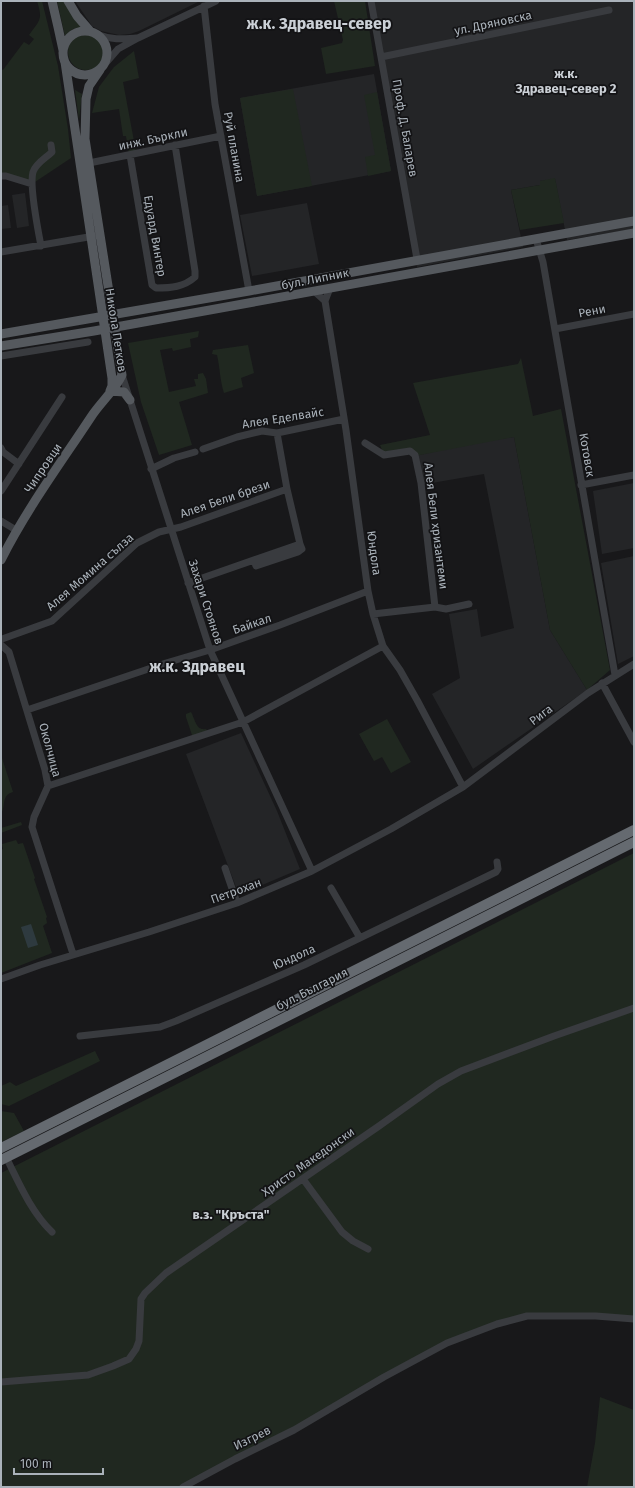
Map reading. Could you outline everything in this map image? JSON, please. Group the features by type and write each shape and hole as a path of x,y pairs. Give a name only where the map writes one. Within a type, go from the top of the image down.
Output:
{"highway":[{"name":"бул. България","path":"1,1148 634,830"},
{"name":"бул. България","path":"3,1159 634,842"}],"main road":[{"name":"Никола Петков","path":"52,1 64,58 73,113 90,237 112,378 112,386 110,391"},
{"path":"68,1 77,16 103,40 108,52 102,67 89,75 83,75 71,71 64,58 65,43 73,34 79,32 95,33"},
{"name":"Никола Петков","path":"102,67 89,86 86,99 85,139 122,375 118,383 110,391"},
{"name":"бул. Липник","path":"1,334 249,291 417,259 634,221"},
{"name":"бул. Липник","path":"1,346 315,292 330,288 634,233"},
{"path":"110,391 124,392 130,400"},
{"name":"Чипровци","path":"1,560 16,530 110,391"}],"street":[{"path":"102,67 118,49 216,1"},
{"name":"Проф. Д. Баларев","path":"371,1 417,259"},
{"name":"Руй планина","path":"204,6 215,104 249,291"},
{"name":"ул. Дряновска","path":"381,57 609,10"},
{"path":"95,33 108,38 138,38"},
{"name":"инж. Бъркли","path":"89,163 221,136"},
{"path":"41,246 32,184 33,172 41,161 52,152 51,145"},
{"name":"Едуард Винтер","path":"130,155 152,285 156,288 180,287 196,277 196,271 175,145"},
{"path":"3,177 32,184"},
{"path":"1,252 100,235"},
{"name":"Котовск","path":"536,239 540,250 615,675"},
{"path":"315,292 325,301 330,288"},
{"name":"Юндола","path":"325,301 344,419 368,591 373,614 383,646 417,700 463,787"},
{"name":"Рени","path":"554,329 634,314"},
{"path":"1,356 88,342"},
{"name":"Захари Стоянов","path":"122,375 210,650 312,872"},
{"path":"1,491 62,397"},
{"name":"Алея Еделвайс","path":"203,449 237,437 262,431 278,433 344,419"},
{"name":"Алея Бели брези","path":"188,583 300,544 287,489 278,433"},
{"name":"Алея Бели хризантеми","path":"365,443 384,455 410,451 415,455 421,483 435,608"},
{"path":"2,452 19,464"},
{"path":"151,469 174,458 195,452"},
{"path":"581,485 634,475"},
{"name":"Алея Бели брези","path":"171,530 287,489"},
{"path":"1,521 16,530"},
{"name":"Алея Момина сълза","path":"1,641 52,621 137,543 159,532 171,530"},
{"name":"Байкал","path":"27,710 166,663 210,650 368,591"},
{"path":"373,614 435,608 446,609 469,604"},
{"name":"Околчица","path":"1,641 9,652 45,770 48,786 34,817 32,827 73,954"},
{"path":"48,786 243,722 383,646"},
{"name":"Рига","path":"463,787 602,683 634,664"},
{"path":"602,683 634,742"},
{"name":"Петрохан","path":"1,979 73,954 237,903 312,872 391,829 463,787"},
{"name":"Юндола","path":"80,1036 160,1027 297,968 496,872 498,869 497,862"},
{"path":"225,868 237,903"},
{"path":"331,888 360,938"},
{"name":"Христо Македонски","path":"1,1382 88,1375 129,1359 136,1349 139,1341 141,1299 145,1293 166,1273 438,1084 461,1071 634,1008"},
{"path":"3,1159 44,1225 52,1232"},
{"path":"303,1179 342,1232 353,1241 368,1249"},
{"name":"Изгрев","path":"183,1487 234,1459 294,1430 384,1376 447,1343 497,1324 527,1316 596,1316 634,1319"}],"shaded area":[{"path":"37,1 42,1 58,66 71,158 32,184 1,175 1,69 3,70 24,42 29,45 34,39 29,35 36,26 40,16"},
{"path":"57,1 65,1 82,27 73,29 65,36"},
{"path":"75,1 200,1 139,31 119,35 101,31 92,26"},
{"path":"334,1 365,1 375,66 326,74 321,48 342,43 343,40"},
{"path":"368,1 634,1 634,229 567,240 555,179 540,181 540,185 511,190 523,247 417,267"},
{"path":"86,34 96,37 101,42 104,52 101,62 96,67 86,70 76,67 71,62 68,52 71,42 76,37"},
{"path":"134,51 139,78 123,82 136,152 129,154 126,136 123,136 119,109 92,113 99,87 114,67"},
{"path":"374,74 391,171 257,196 240,98"},
{"path":"293,89 312,186 257,196 240,98"},
{"path":"75,90 82,94 79,120"},
{"path":"377,92 391,171 368,176 365,157 375,155 364,95"},
{"path":"555,178 564,223 520,230 511,190 540,185 540,181"},
{"path":"25,193 29,226 17,228 12,195"},
{"path":"307,203 319,264 252,276 240,215"},
{"path":"8,205 11,228 1,229 1,206"},
{"path":"199,331 198,337 190,339 191,347 173,351 172,348 160,350 169,392 196,386 194,379 198,379 198,374 203,373 206,379 208,393 179,402 192,445 159,455 141,402 128,343"},
{"path":"248,345 254,373 241,378 243,387 224,393 217,355 212,354 213,350"},
{"path":"521,358 533,416 561,409 610,670 587,690 550,630 514,437 415,456 410,451 384,455 380,445 430,435 413,383 518,364"},
{"path":"514,437 550,630 587,690 473,769 432,694 460,678 449,614 477,609 481,637 514,628 484,474 420,485 415,456 478,442"},
{"path":"634,483 634,548 602,554 593,491"},
{"path":"634,556 634,656 618,664 601,563"},
{"path":"191,712 196,724 200,728 206,729 208,733 193,738 186,717 186,714"},
{"path":"387,719 411,762 391,773 382,757 374,761 359,734"},
{"path":"241,733 277,811 300,869 239,895 186,754"},
{"path":"1,755 13,792 9,793 5,798 1,814"},
{"path":"21,822 22,825 1,833 1,828"},
{"path":"16,840 18,844 23,843 35,878 34,879 47,917 47,923 43,926 52,953 1,973 1,850 3,849 2,844"},
{"path":"634,853 634,1321 534,1316 447,1343 183,1487 1,1487 1,1173"},
{"path":"31,924 38,945 28,948 21,927"},
{"path":"95,1051 100,1061 9,1106 1,1104 1,1086 10,1082 16,1086"},
{"path":"1,1111 14,1113 24,1131 1,1142"},
{"path":"600,1397 634,1410 634,1487 587,1487 595,1443"}],"district":[{"name":"ж.к. Здравец-север","path":"319,23"},
{"name":"ж.к. Здравец-север 2","path":"566,80"},
{"name":"ж.к. Здравец","path":"197,666"},
{"name":"в.з. \"Кръста\"","path":"231,1214"}]}
